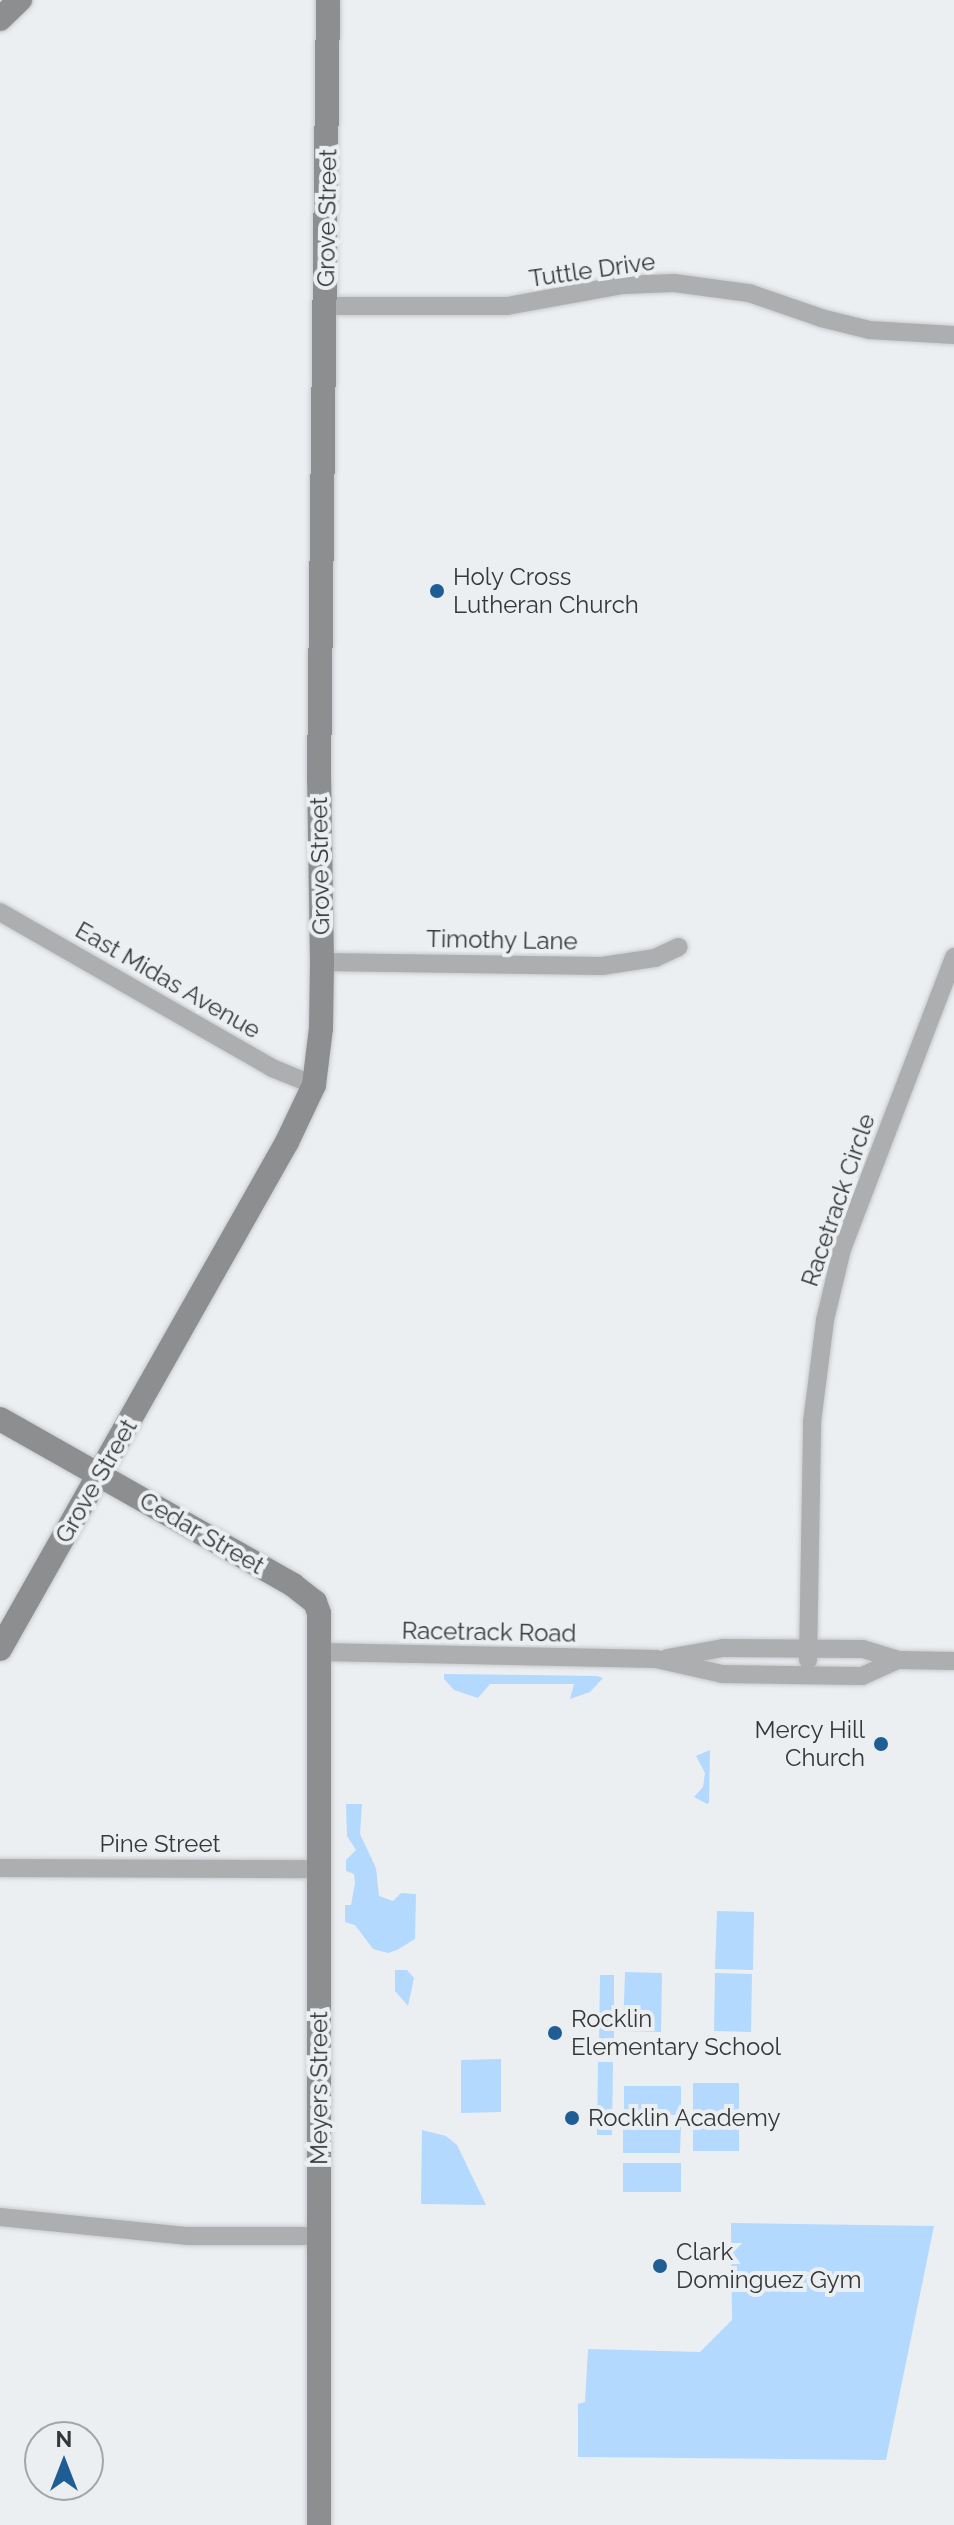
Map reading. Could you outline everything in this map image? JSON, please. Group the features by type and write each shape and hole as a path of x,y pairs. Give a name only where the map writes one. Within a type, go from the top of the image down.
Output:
{"street":[{"path":"0,19 20,0"},
{"name":"Grove Street","path":"0,1649 287,1142 314,1085 321,1028 322,962 319,779 328,0"},
{"name":"Tuttle Drive","path":"326,306 507,306 623,285 674,283 749,293 821,318 869,330 954,335"},
{"name":"East Midas Avenue","path":"0,913 272,1068 314,1085"},
{"name":"Timothy Lane","path":"322,962 602,966 655,958 679,947"},
{"name":"Racetrack Circle","path":"808,1655 812,1422 825,1320 846,1236 954,957"},
{"name":"Cedar Street","path":"0,1419 305,1593 315,1602 319,1613 321,1652"},
{"name":"Racetrack Road","path":"321,1652 656,1659 723,1648 808,1655 863,1649 898,1660 954,1661"},
{"name":"Meyers Street","path":"319,2525 321,1652"},
{"name":"Racetrack Road","path":"656,1659 722,1674 862,1676 898,1660"},
{"name":"Pine Street","path":"0,1868 319,1869"},
{"path":"0,2217 188,2236 319,2236"}],"shaded area":[{"path":"444,1674 603,1678 590,1692 570,1699 574,1684 490,1684 478,1698 454,1690 444,1679"},
{"path":"710,1750 707,1804 694,1797 703,1787 705,1773 696,1756"},
{"path":"346,1804 362,1804 360,1834 376,1868 379,1896 393,1901 401,1893 416,1894 415,1939 388,1953 373,1949 355,1925 345,1922 345,1905 351,1905 355,1883 354,1874 346,1871 346,1860 356,1850 347,1836"},
{"path":"717,1911 754,1912 753,1970 715,1969"},
{"path":"395,1970 407,1970 414,1978 408,2006 395,1991"},
{"path":"625,1972 662,1973 661,2032 623,2031"},
{"path":"715,1973 752,1974 751,2032 714,2031"},
{"path":"600,1975 614,1975 614,2047 599,2047"},
{"path":"501,2059 501,2112 461,2113 461,2060"},
{"path":"598,2062 613,2062 612,2135 597,2135"},
{"path":"693,2083 739,2083 739,2151 693,2151"},
{"path":"624,2086 681,2086 681,2115 624,2115"},
{"path":"623,2124 681,2125 680,2153 623,2153"},
{"path":"422,2130 446,2136 457,2145 486,2205 421,2204"},
{"path":"623,2163 681,2163 681,2192 623,2192"},
{"path":"731,2223 934,2226 886,2460 578,2457 578,2404 585,2402 588,2349 700,2352 732,2320"}],"place":[{"name":"Holy Cross Lutheran Church","path":"437,591"},
{"name":"Mercy Hill Church","path":"881,1744"},
{"name":"Rocklin Elementary School","path":"555,2033"},
{"name":"Rocklin Academy","path":"572,2118"},
{"name":"Clark Dominguez Gym","path":"660,2266"}]}
